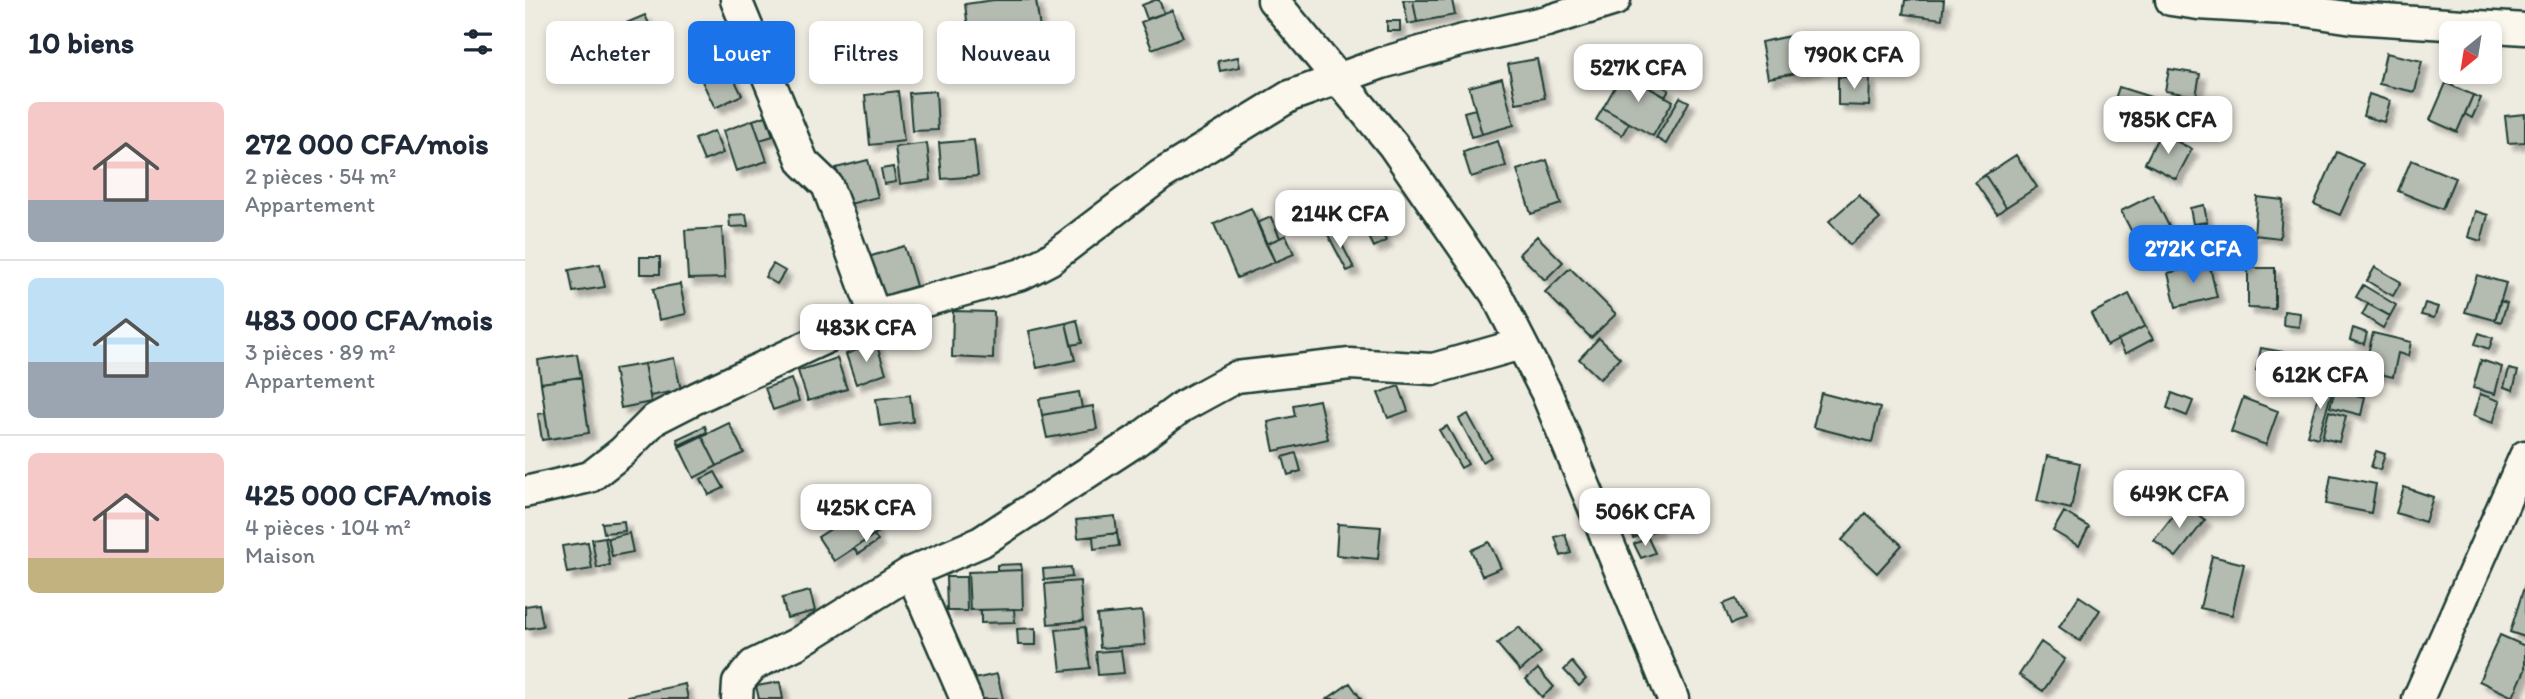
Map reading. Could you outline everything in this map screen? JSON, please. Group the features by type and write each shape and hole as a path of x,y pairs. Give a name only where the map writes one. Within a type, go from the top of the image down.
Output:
{"street":[{"path":"736,0 803,162 827,185 875,314"},
{"path":"1273,0 1393,145 1496,295 1546,392 1673,699"},
{"path":"525,492 590,477 622,452 655,419 875,314 1023,274 1049,260 1161,175 1290,96 1338,77 1459,41 1547,21 1615,0"},
{"path":"2171,0 2299,10 2353,18 2525,29"},
{"path":"737,699 738,683 753,664 796,644 911,572 981,542 1136,441 1183,406 1236,377 1350,364 1433,369 1521,344"},
{"path":"2418,699 2525,456"},
{"path":"911,572 966,699"}],"building":[{"path":"994,0 1036,0 1039,21 967,21 965,4"},
{"path":"1159,0 1164,13 1147,19 1142,5"},
{"path":"1403,0 1413,0 1417,22 1408,24"},
{"path":"1413,0 1452,0 1455,15 1417,22"},
{"path":"1905,0 1944,0 1942,19 1903,14"},
{"path":"1172,10 1183,37 1152,49 1141,22"},
{"path":"645,15 648,21 631,21"},
{"path":"1387,21 1400,21 1400,31 1387,31"},
{"path":"1809,33 1816,69 1798,73 1790,36"},
{"path":"1790,36 1798,73 1768,78 1761,42"},
{"path":"2386,53 2422,61 2415,92 2379,84"},
{"path":"1238,57 1240,67 1220,71 1218,61"},
{"path":"1537,59 1545,98 1516,103 1508,64"},
{"path":"1627,66 1669,90 1665,97 1623,73"},
{"path":"2169,69 2200,74 2196,96 2165,91"},
{"path":"1623,73 1673,101 1653,136 1603,108"},
{"path":"1838,77 1870,78 1869,106 1838,105"},
{"path":"1502,78 1514,125 1482,134 1469,87"},
{"path":"703,84 737,84 742,95 715,108"},
{"path":"2446,84 2473,95 2457,132 2430,120"},
{"path":"2119,87 2160,100 2153,124 2111,111"},
{"path":"898,91 904,141 870,145 865,95"},
{"path":"936,91 938,130 912,131 909,93"},
{"path":"2369,94 2390,101 2384,122 2363,116"},
{"path":"2473,95 2481,98 2472,118 2465,114"},
{"path":"1680,97 1689,102 1666,144 1656,138"},
{"path":"1603,108 1629,123 1622,135 1596,120"},
{"path":"1475,109 1482,134 1471,137 1464,112"},
{"path":"2525,114 2525,142 2508,143 2505,116"},
{"path":"766,116 773,136 760,140 753,120"},
{"path":"753,120 767,161 736,171 723,131"},
{"path":"714,131 723,153 704,161 695,139"},
{"path":"2160,133 2192,149 2176,179 2145,163"},
{"path":"974,140 978,176 942,179 939,143"},
{"path":"1498,141 1506,166 1471,177 1463,152"},
{"path":"927,143 931,180 900,184 895,147"},
{"path":"2337,152 2363,164 2340,215 2314,204"},
{"path":"2016,155 2037,187 2006,207 1985,175"},
{"path":"868,160 878,197 845,205 836,168"},
{"path":"1547,160 1561,204 1531,214 1517,170"},
{"path":"2411,160 2455,178 2442,209 2398,191"},
{"path":"893,167 896,182 884,184 881,169"},
{"path":"1985,175 2006,207 1997,214 1975,182"},
{"path":"1859,195 1880,219 1850,245 1829,221"},
{"path":"2153,195 2171,230 2139,246 2121,211"},
{"path":"2257,197 2283,200 2280,238 2254,235"},
{"path":"2204,205 2207,222 2193,224 2190,208"},
{"path":"1251,208 1275,262 1237,278 1214,224"},
{"path":"2475,211 2488,215 2481,241 2468,237"},
{"path":"746,214 748,226 730,227 729,215"},
{"path":"1271,217 1280,238 1266,244 1257,223"},
{"path":"1375,219 1386,241 1374,247 1363,225"},
{"path":"722,228 725,278 688,279 685,230"},
{"path":"1334,229 1354,268 1347,271 1327,233"},
{"path":"1286,235 1294,254 1275,262 1266,244"},
{"path":"1537,236 1563,262 1545,280 1519,254"},
{"path":"904,246 916,286 877,298 865,258"},
{"path":"640,257 660,257 660,274 640,274"},
{"path":"2209,263 2217,297 2176,307 2168,273"},
{"path":"600,264 605,287 573,292 569,270"},
{"path":"773,264 785,271 777,284 765,277"},
{"path":"2375,267 2401,282 2393,296 2367,281"},
{"path":"1570,268 1616,314 1591,338 1545,292"},
{"path":"2248,268 2275,268 2275,309 2248,308"},
{"path":"2477,275 2506,283 2495,320 2465,312"},
{"path":"680,284 686,314 659,320 653,289"},
{"path":"2363,285 2396,305 2390,316 2356,297"},
{"path":"2129,294 2145,326 2107,346 2091,314"},
{"path":"2500,301 2507,303 2501,322 2495,320"},
{"path":"2425,303 2438,307 2434,318 2421,315"},
{"path":"2368,304 2390,316 2383,328 2362,315"},
{"path":"953,311 994,312 993,359 952,357"},
{"path":"2284,311 2300,313 2299,327 2283,325"},
{"path":"1077,320 1082,343 1071,345 1066,323"},
{"path":"1066,323 1075,360 1037,368 1029,331"},
{"path":"2145,326 2153,339 2125,354 2118,340"},
{"path":"2353,328 2367,333 2364,344 2350,340"},
{"path":"2373,333 2411,342 2408,356 2398,353 2393,377 2364,370"},
{"path":"2479,333 2493,338 2489,349 2475,344"},
{"path":"1599,338 1620,358 1600,379 1579,359"},
{"path":"876,343 886,373 856,384 846,354"},
{"path":"2261,348 2289,353 2284,377 2256,371"},
{"path":"577,354 581,377 541,383 538,360"},
{"path":"674,358 681,390 650,396 644,364"},
{"path":"837,358 847,389 808,401 798,371"},
{"path":"2331,359 2361,367 2356,386 2326,377"},
{"path":"2481,360 2502,367 2495,394 2473,388"},
{"path":"644,364 651,402 621,408 614,369"},
{"path":"2509,369 2518,371 2513,390 2504,387"},
{"path":"581,377 589,433 549,439 541,383"},
{"path":"791,379 799,401 773,410 765,388"},
{"path":"2321,385 2333,388 2318,438 2307,435"},
{"path":"1399,386 1408,411 1388,418 1378,393"},
{"path":"2335,390 2365,397 2361,415 2330,407"},
{"path":"1079,392 1082,408 1042,415 1039,399"},
{"path":"1821,393 1880,408 1872,442 1813,427"},
{"path":"2172,393 2193,401 2187,416 2167,408"},
{"path":"2480,394 2500,401 2493,423 2473,416"},
{"path":"910,395 913,422 880,426 876,399"},
{"path":"2243,398 2278,411 2266,445 2231,432"},
{"path":"1319,400 1328,439 1274,451 1268,422 1295,416 1293,405"},
{"path":"1093,406 1097,429 1047,438 1042,415"},
{"path":"2329,411 2346,416 2339,442 2322,438"},
{"path":"545,413 549,439 542,440 538,414"},
{"path":"1468,414 1491,457 1482,462 1459,419"},
{"path":"729,423 744,453 717,466 702,436"},
{"path":"705,426 707,432 679,445 677,439"},
{"path":"1447,426 1468,464 1461,468 1439,430"},
{"path":"702,436 717,466 694,478 679,447"},
{"path":"2376,451 2385,454 2380,470 2371,467"},
{"path":"1296,453 1301,471 1288,475 1283,457"},
{"path":"2047,456 2080,463 2071,509 2037,501"},
{"path":"715,472 724,488 709,495 701,479"},
{"path":"2331,475 2376,484 2371,513 2326,504"},
{"path":"2404,487 2433,497 2425,522 2396,513"},
{"path":"1644,495 1657,530 1633,538 1620,503"},
{"path":"2183,503 2205,520 2176,557 2154,540"},
{"path":"862,509 877,533 834,561 818,537"},
{"path":"2064,512 2089,527 2079,546 2053,531"},
{"path":"1866,513 1902,545 1877,573 1842,540"},
{"path":"1115,516 1117,533 1078,538 1076,520"},
{"path":"624,521 625,531 604,533 602,523"},
{"path":"1338,524 1381,527 1378,559 1336,555"},
{"path":"629,533 633,552 612,556 608,538"},
{"path":"1117,533 1119,546 1094,549 1093,536"},
{"path":"1565,534 1571,553 1561,556 1555,537"},
{"path":"874,535 878,541 858,554 854,548"},
{"path":"605,537 610,565 597,568 592,539"},
{"path":"1648,538 1655,553 1641,558 1634,544"},
{"path":"588,542 592,569 567,573 562,546"},
{"path":"1489,542 1501,568 1482,576 1471,550"},
{"path":"2212,556 2244,564 2232,615 2200,608"},
{"path":"1021,564 1022,570 997,571 997,565"},
{"path":"1071,567 1072,577 1044,580 1043,569"},
{"path":"1022,570 1023,609 970,610 968,572"},
{"path":"946,577 966,577 967,611 947,611"},
{"path":"1080,581 1083,621 1048,624 1045,584"},
{"path":"2525,584 2525,637 2510,632"},
{"path":"810,591 815,611 787,618 782,598"},
{"path":"2079,596 2100,610 2080,641 2059,627"},
{"path":"1736,599 1744,619 1731,624 1723,604"},
{"path":"539,604 543,626 525,629 525,606"},
{"path":"1014,609 1015,622 981,623 981,610"},
{"path":"1142,611 1145,645 1100,648 1097,615"},
{"path":"1085,627 1090,668 1061,671 1056,630"},
{"path":"1519,627 1541,653 1520,671 1497,644"},
{"path":"1036,628 1036,645 1018,645 1017,629"},
{"path":"2500,635 2525,646 2525,670 2513,697 2479,681"},
{"path":"2041,642 2065,659 2043,691 2019,675"},
{"path":"1121,650 1124,673 1098,675 1096,652"},
{"path":"1572,662 1586,679 1579,686 1564,670"},
{"path":"1538,669 1554,687 1542,697 1526,679"},
{"path":"997,674 1003,699 979,699 974,679"},
{"path":"780,682 783,699 759,699 756,686"},
{"path":"1350,683 1361,699 1327,699"},
{"path":"685,684 688,699 628,699 628,696"}]}
